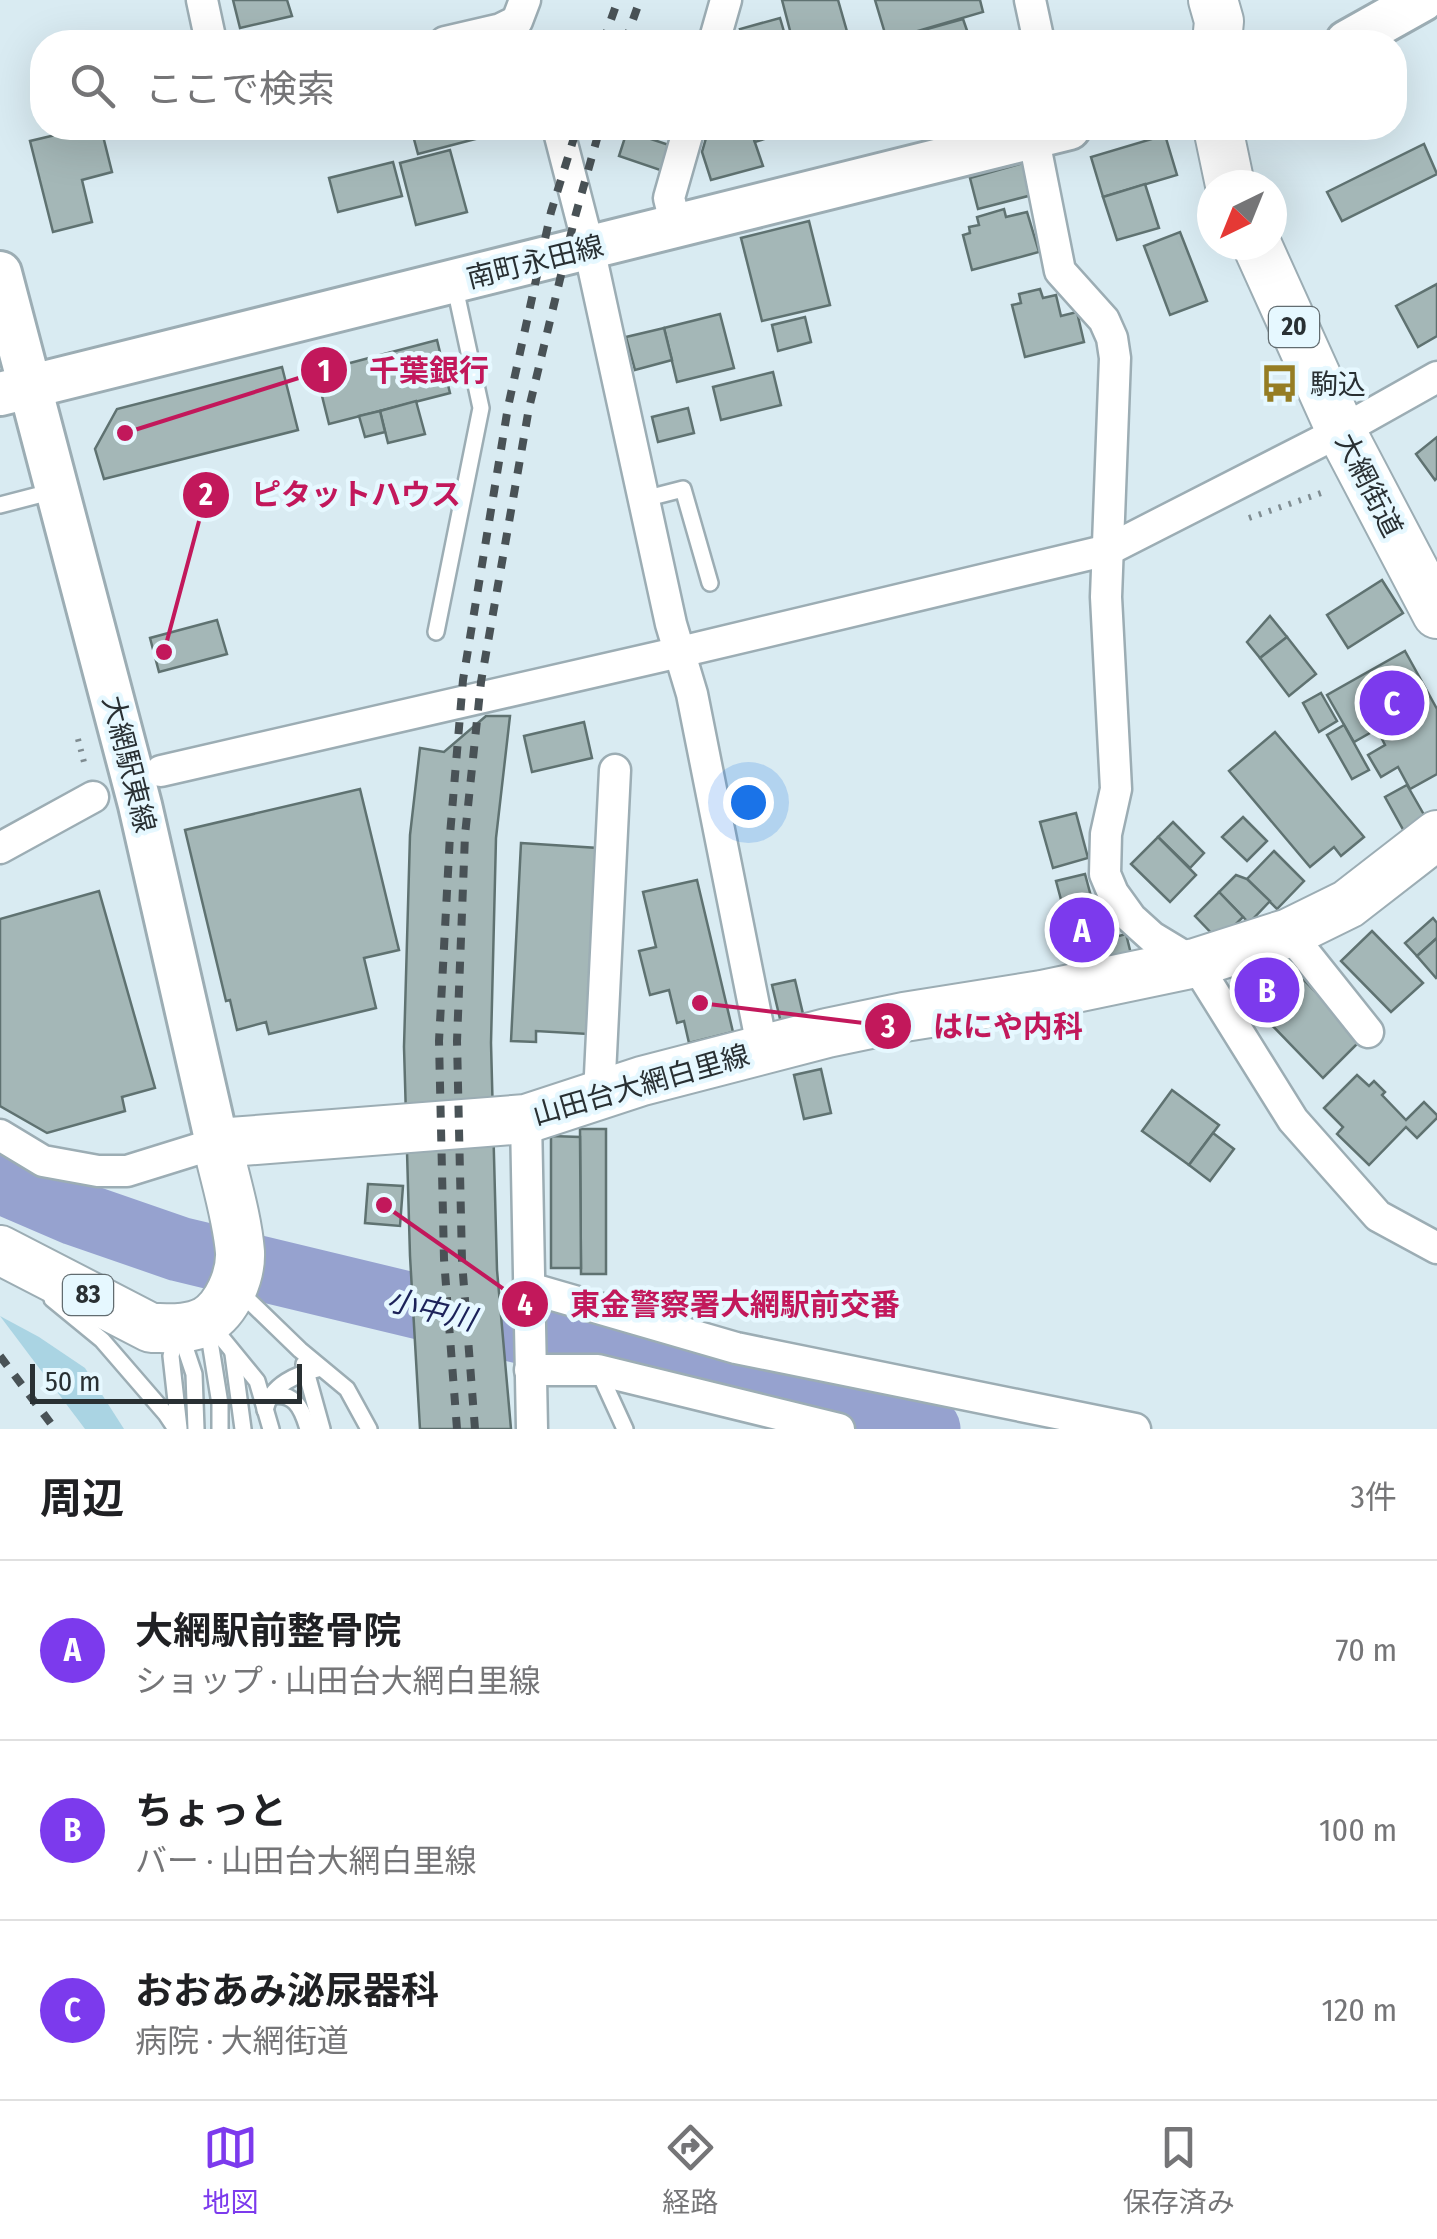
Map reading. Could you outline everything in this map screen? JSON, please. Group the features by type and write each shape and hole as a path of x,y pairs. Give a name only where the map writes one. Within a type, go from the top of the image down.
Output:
{"main road":[{"path":"1213,0 1219,30"},
{"path":"1221,140 1227,170"},
{"name":"大網街道","path":"1264,260 1341,431 1437,614"},
{"name":"山田台大網白里線","path":"217,1143 526,1119 642,1081 827,1033 1042,996 1194,963 1289,933 1348,904 1437,834"},
{"path":"213,1321 240,1257 217,1143"},
{"name":"83","path":"0,1254 151,1328 213,1321"}],"street":[{"path":"202,0 208,30"},
{"path":"717,30 726,0"},
{"path":"1030,0 1036,30"},
{"path":"1368,30 1422,0"},
{"path":"498,30 526,21"},
{"path":"561,140 589,248 671,624 692,694 763,1051"},
{"path":"676,226 669,198 686,140"},
{"name":"南町永田線","path":"14,390 1015,140"},
{"path":"1054,140 1060,270 1104,320 1115,358 1106,597 1116,789 1106,834 1105,874 1131,918 1152,937 1194,963 1293,1120 1378,1216 1437,1248"},
{"name":"大網駅東線","path":"0,272 14,390 58,490 140,805 217,1143"},
{"path":"161,771 1108,550 1341,431 1437,377"},
{"path":"599,1095 615,770"},
{"path":"0,848 93,798"},
{"path":"1289,933 1368,1032"},
{"path":"526,1119 532,1429"},
{"path":"0,1136 42,1161 98,1171 126,1170 217,1143"},
{"path":"529,1288 736,1348 1135,1429"},
{"path":"530,1370 598,1370 839,1429"}],"lane":[{"path":"436,632 481,408 454,282"},
{"path":"0,505 58,490"},
{"path":"644,500 683,490 710,583"},
{"path":"0,1254 102,1340 177,1429"},
{"path":"213,1321 300,1350 322,1429"},
{"path":"213,1321 257,1381 267,1403 268,1429"},
{"path":"177,1429 170,1356 213,1321"},
{"path":"196,1429 194,1374 213,1321"},
{"path":"213,1321 220,1429"},
{"path":"213,1321 243,1429"},
{"path":"598,1370 625,1429"},
{"path":"267,1403 279,1386 308,1377 347,1390 369,1428"},
{"path":"267,1403 280,1394 294,1400 302,1408 308,1429"}],"shaded area":[{"path":"0,1316 85,1368 124,1429 85,1429"}],"building":[{"path":"233,0 287,0 292,16 240,28"},
{"path":"782,0 838,0 847,30 790,30"},
{"path":"875,0 980,0 983,12 921,30 884,30"},
{"path":"780,18 784,30 740,30"},
{"path":"963,19 967,30 924,30"},
{"path":"104,140 112,172 82,180 92,222 53,232 30,141"},
{"path":"414,140 471,140 418,154"},
{"path":"624,140 654,140 672,146 663,171 619,156"},
{"path":"706,140 754,140 763,166 711,180 702,152"},
{"path":"1148,140 1166,140 1177,175 1103,197 1091,157"},
{"path":"1424,144 1437,174 1342,221 1327,192"},
{"path":"450,150 467,212 416,225 400,163"},
{"path":"393,162 402,196 338,212 329,178"},
{"path":"1023,163 1032,195 978,209 970,178"},
{"path":"1145,184 1159,228 1117,240 1103,197"},
{"path":"1004,209 1006,217 1027,212 1039,252 972,270 963,235 970,233 969,227 979,225 977,217"},
{"path":"809,221 830,305 762,321 741,238"},
{"path":"1180,232 1207,301 1170,315 1144,246"},
{"path":"1437,284 1437,336 1418,347 1396,306"},
{"path":"1040,289 1043,298 1056,295 1061,316 1077,312 1084,342 1025,357 1012,305 1021,303 1019,294"},
{"path":"720,314 734,368 677,382 664,328"},
{"path":"805,317 811,342 778,351 772,325"},
{"path":"664,328 672,360 635,370 626,337"},
{"path":"437,340 450,393 329,424 316,372"},
{"path":"282,367 298,430 104,479 95,449 117,409"},
{"path":"773,372 781,405 721,420 713,387"},
{"path":"416,401 425,434 388,443 380,411"},
{"path":"688,408 694,433 658,442 652,417"},
{"path":"380,411 385,432 365,437 359,416"},
{"path":"1437,437 1437,478 1435,480 1416,454"},
{"path":"1382,580 1403,613 1348,648 1327,615"},
{"path":"1270,616 1287,637 1260,658 1247,642"},
{"path":"217,620 227,654 159,672 150,638"},
{"path":"1287,637 1316,674 1289,696 1260,658"},
{"path":"1405,651 1437,709 1437,774 1410,789 1398,767 1381,777 1368,755 1385,745 1377,729 1354,742 1327,695"},
{"path":"1321,693 1337,721 1319,732 1303,703"},
{"path":"486,716 510,716 496,838 491,1043 497,1270 511,1429 420,1429 404,1047 410,835 420,748 444,752"},
{"path":"584,722 592,758 532,772 524,736"},
{"path":"1344,725 1369,770 1352,779 1327,735"},
{"path":"1275,732 1364,837 1341,856 1334,847 1310,867 1229,771"},
{"path":"1407,785 1427,820 1405,833 1385,797"},
{"path":"360,789 399,950 364,958 376,1008 269,1034 266,1022 237,1030 230,1000 226,1001 185,830"},
{"path":"1076,813 1088,858 1053,868 1040,822"},
{"path":"1243,817 1267,841 1247,861 1222,837"},
{"path":"1173,822 1204,853 1190,868 1158,837"},
{"path":"1158,837 1196,875 1170,902 1131,864"},
{"path":"521,843 598,848 588,1034 536,1031 536,1042 511,1041"},
{"path":"1274,851 1304,881 1277,909 1247,879"},
{"path":"1085,874 1103,941 1074,948 1056,881"},
{"path":"1236,875 1247,879 1270,901 1249,923 1219,892"},
{"path":"697,880 733,1032 689,1043 684,1021 677,1023 669,990 650,995 639,951 656,947 643,892"},
{"path":"99,891 155,1088 122,1097 125,1111 47,1133 0,1106 0,919"},
{"path":"1219,892 1243,917 1219,941 1195,916"},
{"path":"1433,918 1437,938 1417,956 1405,943"},
{"path":"1372,931 1423,983 1391,1012 1341,961"},
{"path":"1126,934 1131,954 1080,968 1074,948"},
{"path":"1437,938 1437,977 1436,978 1417,956"},
{"path":"1284,964 1297,976 1266,1008 1238,977"},
{"path":"795,980 804,1018 781,1023 772,985"},
{"path":"1304,980 1362,1039 1323,1078 1265,1018"},
{"path":"821,1069 831,1113 804,1119 794,1075"},
{"path":"1357,1075 1369,1086 1374,1081 1406,1120 1424,1102 1437,1118 1417,1138 1406,1127 1369,1165 1337,1134 1343,1127 1324,1108"},
{"path":"1172,1090 1219,1125 1189,1165 1142,1131"},
{"path":"580,1129 606,1129 606,1274 581,1274"},
{"path":"1213,1133 1234,1149 1210,1181 1189,1165"},
{"path":"551,1136 580,1137 581,1268 551,1268"},
{"path":"368,1184 403,1186 400,1226 365,1223"}],"waterway":[{"name":"小中川","path":"0,1181 75,1213 179,1249 928,1429"}],"railway":[{"path":"607,30 618,0"},
{"path":"629,30 640,0"},
{"path":"457,1429 444,1259 439,1041 463,680 508,407 551,212 573,140"},
{"path":"475,1429 462,1261 457,1041 465,835 481,682 529,408 597,140"},
{"path":"0,1356 55,1429"}],"place":[{"name":"駒込","path":"1280,384"},
{"name":"千葉銀行","path":"125,433"},
{"name":"ピタットハウス","path":"164,652"},
{"name":"おおあみ泌尿器科","path":"1392,703"},
{"name":"大網駅前整骨院","path":"1082,930"},
{"name":"ちょっと","path":"1267,990"},
{"name":"はにや内科","path":"700,1003"},
{"name":"東金警察署大網駅前交番","path":"384,1205"}]}
